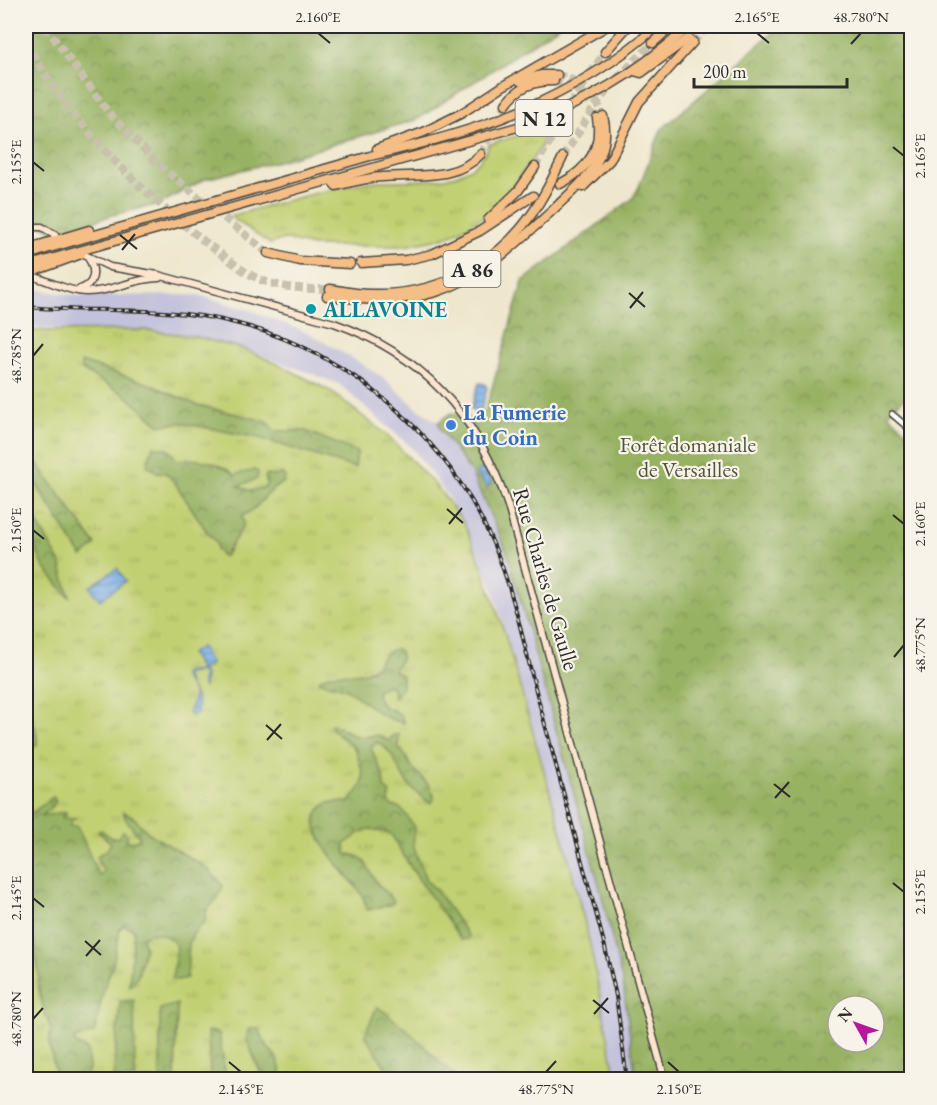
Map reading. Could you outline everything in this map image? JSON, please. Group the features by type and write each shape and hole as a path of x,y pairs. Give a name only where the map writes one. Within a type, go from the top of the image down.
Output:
{"highway":[{"path":"462,113 503,86 607,26"},
{"path":"621,26 603,51 628,26"},
{"name":"N 12","path":"26,256 397,150 520,112 599,71 657,26"},
{"path":"652,44 672,26"},
{"name":"N 12","path":"26,266 528,124 575,105 634,71 641,73 688,37 639,102 615,153 606,165 530,231"},
{"path":"370,156 377,149 424,132 520,81 542,75 556,78 526,86 514,93 506,104"},
{"path":"530,231 579,185 595,166 603,146 605,132 600,117 598,141 594,154 581,171 560,184"},
{"path":"331,180 336,186 369,178 446,174 468,165 481,154"},
{"name":"A 86","path":"530,231 497,260 477,273 434,292 412,298 383,300 329,292 398,294 445,282 473,269 496,253 522,228 545,194 563,158"},
{"name":"A 86","path":"361,263 406,260 432,254 451,246 482,225 507,203 535,167"},
{"path":"451,246 480,231 533,196"},
{"path":"26,249 194,202 203,205"},
{"path":"26,274 85,253 94,246"},
{"path":"268,253 300,261 350,264"}],"main road":[{"path":"26,226 42,227 55,235"},
{"name":"Rue Charles de Gaulle","path":"74,290 88,286 93,279 93,268 87,256 103,265 170,279 334,323 354,330 397,352 449,397 470,423 491,462 508,506 665,1080"},
{"path":"26,274 74,290"},
{"name":"Rue Charles de Gaulle","path":"74,290 91,291 139,280 170,279"}],"street":[{"path":"892,414 911,430"}],"shaded area":[{"path":"26,288 78,296 198,295 252,311 308,333 352,358 385,379 418,409 438,422 440,429 471,472 507,552 600,888 623,984 636,1079 616,1079 592,955 559,820 492,585 448,496 412,448 339,384 239,347 185,337 26,327"}],"green space":[{"path":"26,26 559,26 418,119 282,160 205,179 160,204 112,215 56,234 40,224 26,222"},
{"name":"Forêt domaniale de Versailles","path":"780,26 911,26 911,392 888,413 912,437 911,1079 636,1079 623,984 600,888 507,552 471,472 440,429 438,422 451,413 476,420 485,412 523,281 632,199 661,130"},
{"path":"557,124 508,194 483,217 454,234 435,240 404,246 312,246 284,239 270,244 230,216 352,185 381,181 430,180 454,176 476,163 483,156 489,144"},
{"path":"144,330 193,336 244,349 330,391 388,436 438,488 464,523 483,569 505,634 566,848 590,944 616,1079 26,1079 26,331"},
{"path":"81,362 147,383 197,405 266,421 275,431 306,431 357,452 355,468 259,438 182,423 160,425 125,395 82,370"},
{"path":"153,446 168,449 177,460 192,459 208,462 229,470 235,475 255,470 258,472 257,479 238,486 251,491 265,487 266,475 282,474 285,477 284,482 273,489 254,509 242,516 244,524 225,556 222,556 217,550 216,542 175,483 166,473 157,472 147,465"},
{"path":"26,448 96,545 82,557 26,468"},
{"path":"26,504 60,562 70,598 44,567 26,528"},
{"path":"395,649 399,650 401,656 394,670 402,676 402,687 394,698 393,688 388,685 379,689 377,695 381,704 401,716 404,723 380,714 345,688 319,680 330,674 360,673 371,670 385,654"},
{"path":"26,713 32,719 35,727 37,745 35,746 26,733"},
{"path":"333,724 353,735 363,737 378,735 389,741 393,735 399,735 398,747 415,771 429,785 434,799 429,803 412,789 391,755 377,742 371,748 383,775 384,788 390,793 389,803 403,811 415,828 413,845 426,880 437,891 469,937 468,939 461,940 411,868 391,834 371,829 361,832 345,844 346,854 363,860 377,883 394,901 392,904 368,910 357,888 327,850 319,837 315,824 317,813 328,803 349,802 363,779 356,751 335,732 330,725"},
{"path":"53,797 56,800 55,803 42,816 66,812 63,818 75,818 70,822 70,826 77,826 99,876 104,871 97,856 107,850 111,843 98,831 101,830 112,838 119,837 123,831 127,834 127,840 132,842 139,839 123,812 132,816 150,834 207,868 223,886 217,899 206,911 205,921 193,934 189,943 187,978 172,979 177,947 166,937 151,934 142,938 145,948 138,974 129,986 134,930 124,925 120,929 94,1033 74,1039 76,1044 87,1050 89,1068 86,1079 60,1079 56,1075 49,1043 51,1029 38,985 39,976 30,915 26,907 26,813 33,812"},
{"path":"134,1000 135,1079 113,1079 120,1001"},
{"path":"177,1004 175,1079 160,1079 160,1009"},
{"path":"377,1006 406,1029 458,1079 393,1079 365,1035"},
{"path":"251,1028 260,1031 264,1041 276,1057 282,1079 263,1079 247,1040 247,1033"},
{"path":"208,1031 219,1033 226,1079 210,1079"}],"water":[{"path":"479,383 485,384 487,388 481,411 475,413 471,408"},
{"path":"483,468 492,483 487,488 476,473"},
{"path":"117,568 126,581 100,600 90,587"},
{"path":"201,647 211,663 207,668 201,668 205,675 204,688 200,671 185,675 198,707 197,713 191,716 188,713 193,695 183,675 186,671 199,670 190,654"}],"tunnel":[{"path":"45,26 109,113 161,167 268,253"},
{"path":"693,42 708,26"},
{"path":"26,43 54,87 92,136 130,176 192,231 239,267 260,279 291,287 330,289"},
{"path":"563,157 593,109 615,80 653,43"},
{"path":"535,167 581,87 605,52"},
{"path":"557,75 573,80 586,89 596,101 603,116"},
{"path":"554,81 574,87 590,103"},
{"path":"481,154 506,104"}],"railway":[{"path":"26,307 157,312 209,317 277,336 316,354 354,376 389,403 420,433 448,466 472,502 492,541 513,602 604,943 616,996 627,1080"}],"place":[{"name":"ALLAVOINE","path":"311,309"},
{"name":"La Fumerie du Coin","path":"451,425"}]}
